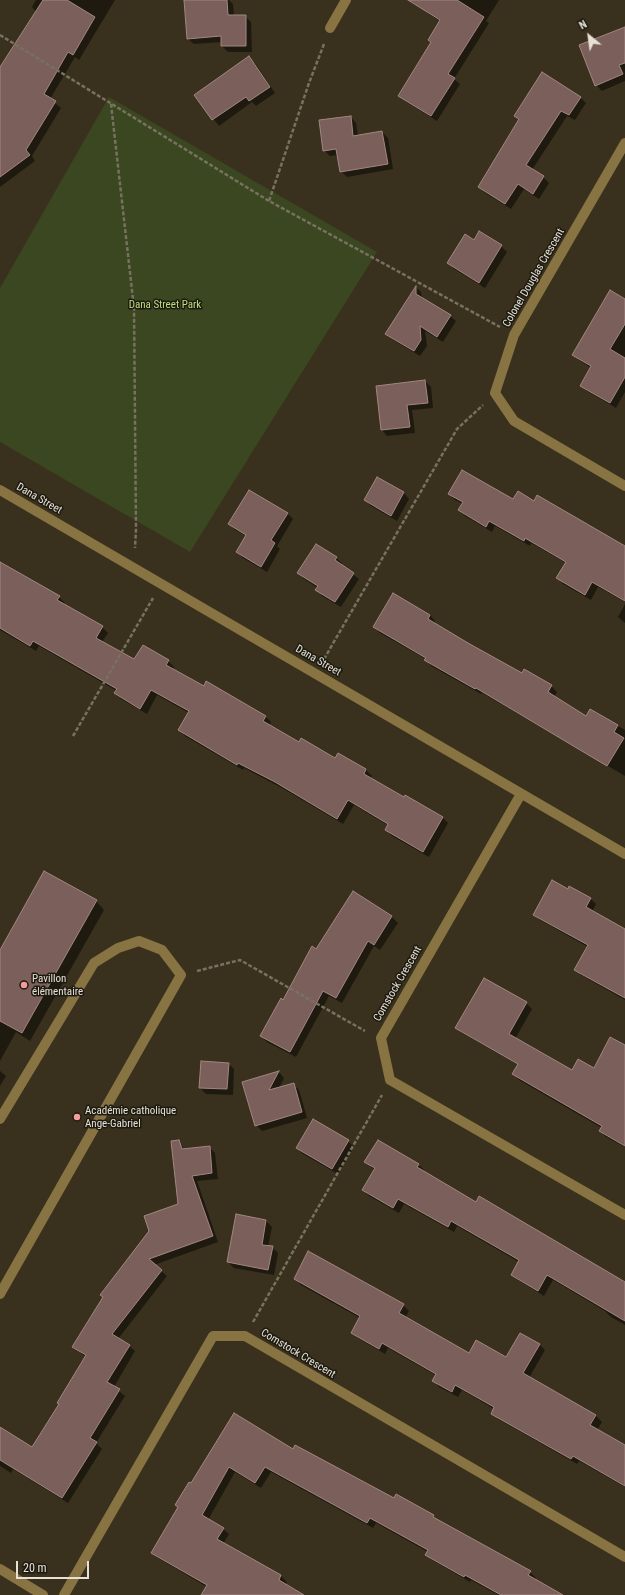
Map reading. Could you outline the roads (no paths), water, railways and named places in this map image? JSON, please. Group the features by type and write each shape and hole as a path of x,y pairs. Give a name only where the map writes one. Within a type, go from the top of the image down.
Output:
{"street":[{"path":"330,28 346,0"},
{"name":"Colonel Douglas Crescent","path":"625,142 514,335 495,393 514,421 625,486"},
{"name":"Dana Street","path":"0,490 625,854"},
{"name":"Comstock Crescent","path":"521,794 381,1038 390,1080 625,1215"},
{"path":"0,1119 94,963 118,948 139,941 162,950 181,975 0,1294"},
{"name":"Comstock Crescent","path":"64,1595 213,1336 245,1336 625,1557"},
{"path":"0,1569 43,1595"}],"place":[{"name":"Pavillon élémentaire","path":"24,985"},
{"name":"Académie catholique Ange-Gabriel","path":"77,1117"}],"park label":[{"name":"Dana Street Park","path":"165,305"}]}
